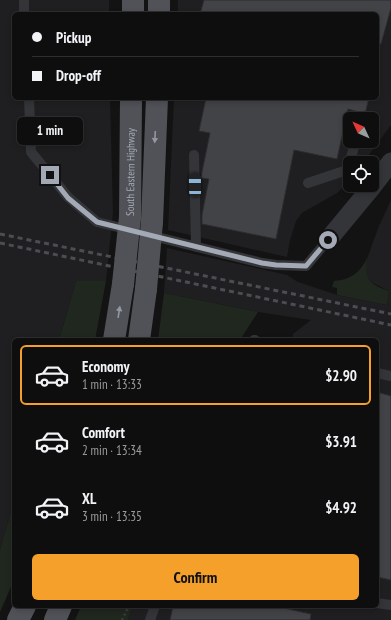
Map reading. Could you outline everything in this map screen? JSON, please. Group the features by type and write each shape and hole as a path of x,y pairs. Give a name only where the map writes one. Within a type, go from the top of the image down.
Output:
{"main road":[{"path":"133,0 133,12"},
{"path":"159,0 159,12"},
{"name":"South Eastern Highway","path":"114,338 123,284 130,217 131,100"},
{"name":"South Eastern Highway","path":"139,338 146,289 152,222 157,100"},
{"path":"18,620 24,608"},
{"path":"55,620 60,608"}],"street":[{"path":"379,175 391,162"},
{"path":"328,240 364,192"}],"lane":[{"path":"24,0 24,12"},
{"path":"29,100 32,152 68,198 97,222 276,265 306,266 328,240"},
{"path":"194,155 196,246"},
{"path":"308,183 343,172"},
{"path":"379,373 391,376"},
{"path":"379,603 391,606"},
{"path":"150,620 154,608"}],"path":[{"path":"122,620 128,608"}],"shaded area":[{"path":"0,0 109,0 109,12 12,12 12,100 110,100 113,213 106,281 76,281 60,338 12,338 12,508 0,550"},
{"path":"178,0 391,0 391,125 379,141 379,112 343,112 343,148 374,148 368,156 343,156 343,188 337,193 302,213 296,221 290,240 287,257 168,230 174,100 379,100 379,12 178,12"},
{"path":"391,200 391,620 128,620 132,608 379,608 379,338 293,338 293,334 311,320 258,312 164,293 167,248 287,275 298,282 337,295 387,305 389,291 373,283 368,278 365,269 379,226"},
{"path":"368,256 366,269 367,274 372,283 389,291 387,305 337,295 337,288 332,287 334,281 346,279 359,271"},
{"path":"76,281 106,281 95,338 60,338"},
{"path":"164,293 258,312 241,338 158,338"},
{"path":"12,508 12,585 0,612 0,550"},
{"path":"80,608 132,608 128,620 75,620"}],"building":[{"path":"204,0 391,0 391,8 381,44 379,44 379,12 201,12"},
{"path":"206,100 368,100 366,112 358,112 348,109 347,112 343,112 343,132 337,159 294,150 276,239 202,224 202,215 209,179 201,177 210,133 199,131"},
{"path":"379,393 391,396 391,580 379,577"},
{"path":"173,608 283,608 311,614 310,620 170,620"}],"railway":[{"path":"0,234 391,314"},
{"path":"0,243 391,325"}],"route":[{"path":"50,175 68,198 97,222 262,263 306,266 328,240"}]}
